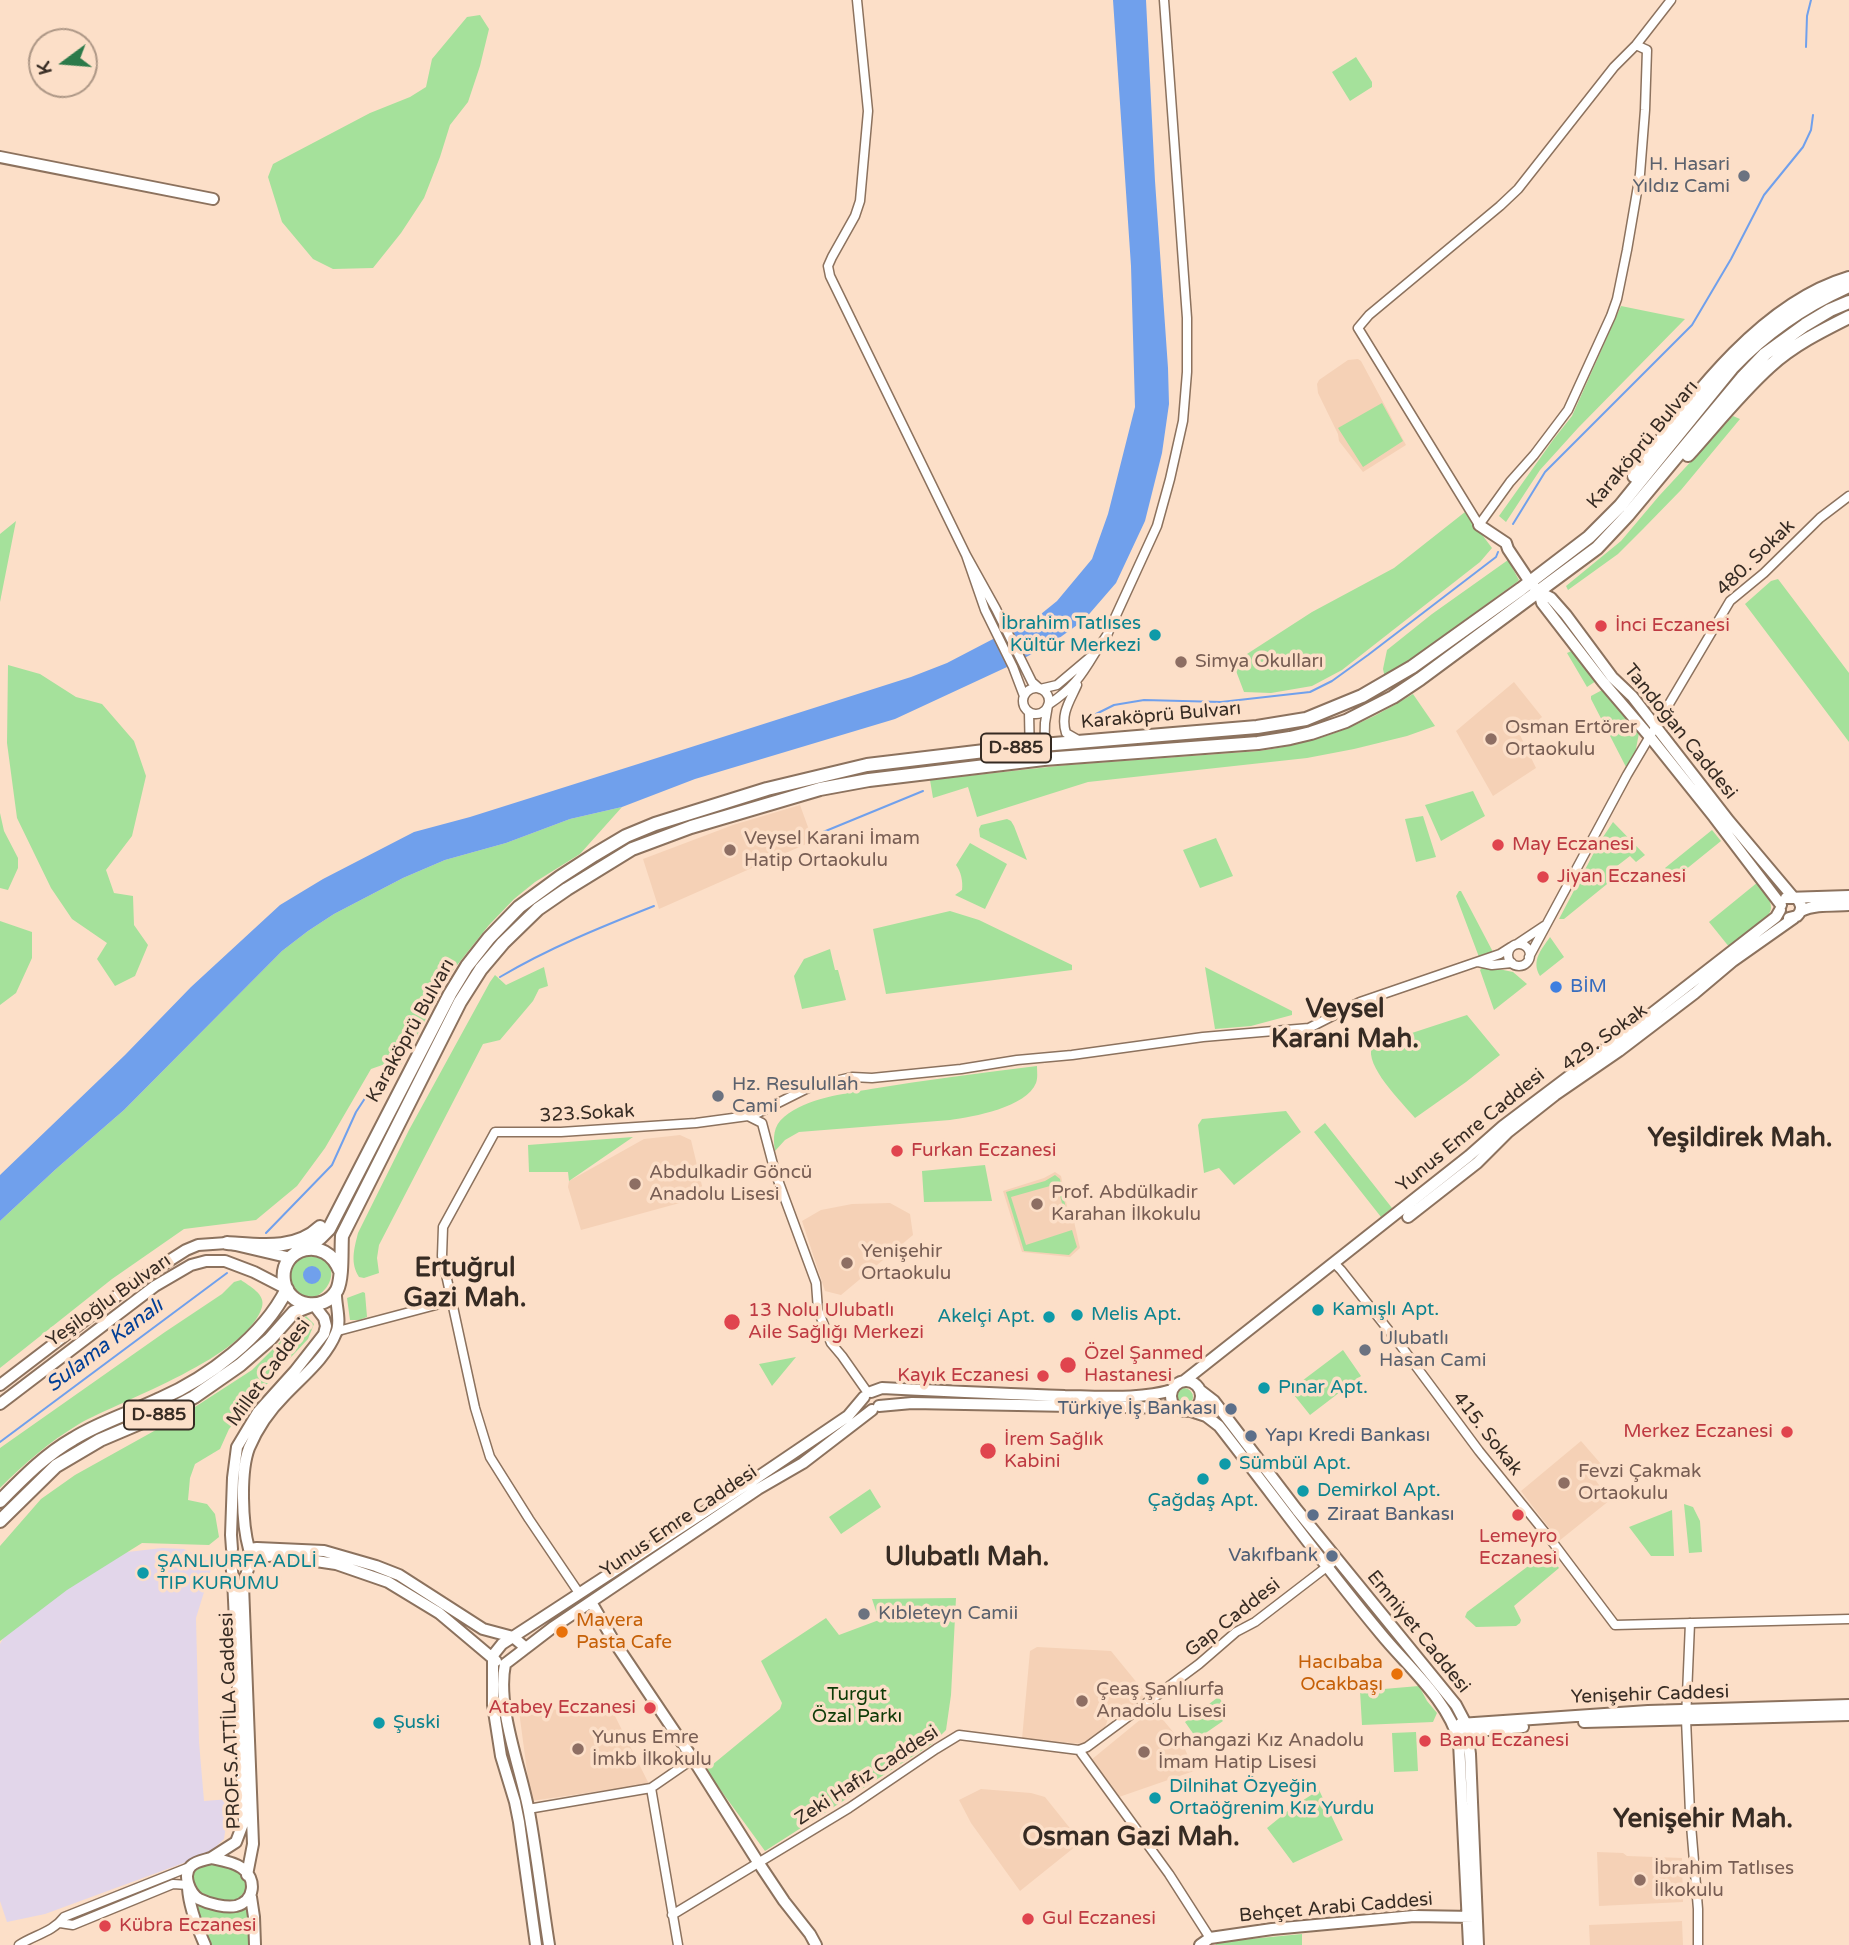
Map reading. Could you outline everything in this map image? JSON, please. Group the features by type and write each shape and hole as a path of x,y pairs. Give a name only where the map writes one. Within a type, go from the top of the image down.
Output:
{"highway":[{"path":"1620,506 1629,482 1665,435 1751,336 1794,304 1849,278"},
{"name":"Karaköprü Bulvarı","path":"304,1250 329,1229 432,1027 467,966 519,906 560,877 626,836 655,824 767,789 867,765 920,758 1039,750 1258,743 1328,728 1357,716 1420,680 1535,587 1620,506 1732,368 1772,330 1798,312 1849,286"},
{"name":"Karaköprü Bulvarı","path":"340,1271 342,1236 460,1002 481,969 503,943 538,909 566,889 632,849 661,837 820,789 869,780 1030,761 1039,750 1082,742 1287,723 1314,716 1362,696 1597,548 1649,490 1742,377 1765,354 1805,325 1849,302"},
{"path":"1649,490 1675,470 1742,393 1771,365 1793,348 1849,317"},
{"path":"227,1243 270,1246 300,1240 313,1234 340,1207"},
{"path":"287,1289 298,1301 314,1305 323,1303 339,1285 340,1271 337,1262 330,1255 313,1248 304,1250"},
{"name":"D-885","path":"0,1501 48,1455 71,1439 162,1399 234,1353 263,1327 279,1304 287,1289 284,1273 290,1258 304,1250"},
{"name":"D-885","path":"0,1521 56,1466 100,1440 194,1397 240,1365 270,1339 294,1312 314,1305"}],"main road":[{"path":"0,157 213,199"},
{"name":"Tandoğan Caddesi","path":"1479,525 1506,543 1535,587 1551,598 1612,677 1632,696 1653,732 1781,907"},
{"name":"Tandoğan Caddesi","path":"1653,732 1795,897"},
{"path":"1849,896 1786,898 1781,907 1784,916 1797,914 1805,908 1849,905"},
{"path":"1795,897 1801,904 1797,914"},
{"name":"Yunus Emre Caddesi","path":"1184,1381 1469,1156 1513,1118 1776,917 1781,907"},
{"name":"429. Sokak","path":"1408,1217 1477,1163 1508,1132 1555,1095 1619,1051 1797,914"},
{"name":"Yeşiloğlu Bulvarı","path":"0,1385 131,1285 186,1250 198,1245 227,1243 290,1258"},
{"name":"Yeşiloğlu Bulvarı","path":"0,1404 155,1286 191,1265 225,1261 287,1289"},
{"name":"Millet Caddesi","path":"249,1549 243,1483 249,1449 263,1423 283,1397 313,1367 338,1331 336,1291"},
{"name":"Millet Caddesi","path":"232,1549 233,1478 237,1447 258,1412 324,1334 324,1318 314,1305"},
{"path":"868,1394 882,1388 983,1394 1161,1394 1184,1381 1195,1383 1201,1391 1199,1405 1191,1411 1181,1411 1171,1400 1172,1390"},
{"name":"Emniyet Caddesi","path":"1201,1391 1214,1401 1332,1562"},
{"path":"868,1394 877,1394 880,1398 876,1408 912,1404 1177,1408"},
{"name":"Yunus Emre Caddesi","path":"493,1661 494,1654 502,1644 838,1423 868,1394"},
{"name":"Yunus Emre Caddesi","path":"505,1664 552,1628 758,1489 803,1463 876,1408"},
{"name":"Emniyet Caddesi","path":"1191,1411 1206,1416 1219,1426 1456,1705 1461,1728 1472,1917 1478,1945"},
{"path":"205,1945 188,1897 187,1877 192,1866 236,1842 244,1821 233,1578 229,1556 232,1549 239,1545 249,1549 324,1551 376,1566 398,1575 483,1629 513,1637 526,1648"},
{"path":"249,1549 253,1556 250,1565"},
{"path":"231,1564 237,1569 250,1565 259,1557 276,1555 336,1564 388,1582 439,1613 493,1661 505,1664 502,1677 505,1705 528,1809 549,1945"},
{"name":"PROF.S.ATTİLA Caddesi","path":"247,1875 253,1844 243,1585 250,1565"},
{"path":"591,1602 758,1862 816,1945"},
{"path":"493,1661 493,1705 501,1756 519,1822 536,1945"},
{"name":"Yenişehir Caddesi","path":"1461,1728 1849,1705"},
{"name":"Yenişehir Caddesi","path":"1687,1714 1849,1715"},
{"path":"211,1858 242,1868 251,1882 254,1945"},
{"path":"188,1885 200,1899 225,1907 244,1903 251,1897"},
{"name":"Behçet Arabi Caddesi","path":"1205,1941 1258,1931 1415,1916 1472,1917"},
{"name":"Emniyet Caddesi","path":"1469,1945 1472,1917"}],"street":[{"path":"857,0 868,111 860,201 855,216 828,266 830,276 966,555 1023,665 1032,682 1047,694 1048,705 1039,750"},
{"path":"1082,742 1066,733 1063,723 1065,712 1079,680 1107,635 1157,526 1183,421 1187,318 1164,0"},
{"path":"1636,45 1647,50 1643,136 1628,250 1617,299 1568,410 1479,525 1358,328 1369,315 1518,189 1614,67 1636,45 1671,0"},
{"name":"480. Sokak","path":"1530,957 1627,775 1730,601 1764,573 1819,519 1849,496"},
{"path":"966,555 985,610 1024,696 1024,705 1029,712 1039,750"},
{"path":"1024,696 1033,689 1057,685 1095,653"},
{"path":"1029,712 1040,714 1079,680"},
{"name":"323.Sokak","path":"579,1594 490,1457 475,1408 442,1256 443,1227 495,1132 561,1132 696,1123 748,1116 810,1087 852,1077 872,1078 961,1069 1176,1040 1309,1028 1360,1002 1500,954 1547,924"},
{"path":"1475,962 1522,965 1530,957 1527,948 1514,945 1508,953 1512,963"},
{"path":"748,1116 762,1123 775,1172 816,1283 818,1310 831,1343 868,1394"},
{"name":"415. Sokak","path":"1334,1263 1615,1625 1690,1623"},
{"path":"338,1331 451,1301"},
{"name":"Gap Caddesi","path":"1079,1750 1087,1747 1199,1664 1236,1632 1255,1622 1332,1562"},
{"path":"1698,1945 1687,1714 1690,1623 1849,1619"},
{"name":"Zeki Hafız Caddesi","path":"672,1915 849,1808 959,1735 1079,1750"},
{"path":"1079,1750 1169,1874 1205,1941"},
{"path":"528,1809 651,1788 693,1759"},
{"path":"651,1788 678,1945"},
{"path":"19,1945 41,1935 60,1923 64,1917 192,1866"},
{"path":"60,1923 73,1925 173,1884 188,1885"}],"shaded area":[{"path":"1358,359 1406,445 1363,472 1339,441 1318,393 1317,384 1348,360"},
{"name":"Osman Ertörer Ortaokulu","path":"1514,682 1542,717 1520,735 1536,768 1493,796 1456,731"},
{"name":"Veysel Karani İmam Hatip Ortaokulu","path":"800,805 813,841 659,909 643,859 733,825"},
{"name":"Abdulkadir Göncü Anadolu Lisesi","path":"680,1135 691,1140 703,1190 698,1198 581,1230 568,1187 569,1181 644,1139"},
{"name":"Prof. Abdülkadir Karahan İlkokulu","path":"1055,1172 1061,1176 1069,1216 1073,1217 1080,1248 1070,1257 1022,1252 1003,1191"},
{"name":"Yenişehir Ortaokulu","path":"890,1203 910,1214 913,1235 841,1295 825,1291 802,1221 821,1210 852,1204"},
{"name":"Fevzi Çakmak Ortaokulu","path":"1581,1441 1601,1464 1591,1474 1610,1500 1559,1541 1521,1491"},
{"path":"162,1548 184,1549 213,1563 196,1618 199,1742 204,1801 230,1799 224,1839 208,1854 45,1914 7,1922 0,1901 0,1644 10,1626 93,1556"},
{"name":"Çeaş Şanlıurfa Anadolu Lisesi","path":"1037,1647 1111,1651 1147,1695 1130,1710 1118,1707 1110,1714 1105,1727 1085,1744 1022,1739 1030,1651"},
{"name":"Yunus Emre İmkb İlkokulu","path":"544,1708 587,1714 611,1708 649,1784 531,1801 519,1711"},
{"name":"Orhangazi Kız Anadolu İmam Hatip Lisesi","path":"1155,1710 1183,1744 1194,1771 1119,1797 1091,1760"},
{"path":"981,1789 1031,1793 1045,1797 1081,1842 1020,1891 971,1823 959,1800"},
{"name":"İbrahim Tatlıses İlkokulu","path":"1597,1852 1682,1858 1683,1902 1599,1906"},
{"path":"1682,1921 1683,1945 1590,1945 1589,1925"}],"green space":[{"path":"480,15 489,29 468,102 450,125 424,198 401,233 373,268 333,269 313,259 282,222 268,177 273,164 426,87 432,59 467,17"},
{"path":"1356,57 1372,82 1372,87 1350,101 1332,72"},
{"path":"1621,306 1685,319 1540,470 1506,522 1499,516 1572,416"},
{"path":"1382,403 1403,441 1363,467 1338,428"},
{"path":"1733,416 1740,419 1681,490 1618,554 1568,590 1566,586 1621,541"},
{"path":"1465,512 1492,548 1480,562 1342,670 1312,686 1271,693 1244,692 1233,663 1312,612 1394,568"},
{"path":"16,521 0,602 0,534"},
{"path":"1508,560 1519,580 1517,582 1385,678 1383,669 1387,650"},
{"path":"1778,579 1849,673 1849,742 1745,604 1771,581"},
{"path":"1576,649 1599,679 1587,687 1567,653"},
{"path":"8,665 40,674 76,697 102,704 134,741 146,776 132,836 106,870 114,893 133,896 134,925 148,945 135,976 115,986 97,959 107,943 72,919 51,888 17,818 7,743"},
{"path":"1604,689 1639,733 1635,754 1626,767 1591,699 1591,696"},
{"path":"1413,694 1435,726 1354,749 1307,758 1088,782 977,817 968,787 933,798 930,780 1067,765 1259,751 1302,743 1358,724"},
{"path":"1473,791 1485,816 1441,841 1425,805"},
{"path":"622,807 580,854 535,882 489,925 450,974 396,1074 388,1063 371,1069 325,1148 297,1186 256,1220 184,1229 112,1279 0,1368 0,1221 124,1110 282,951 334,914 403,878 445,860 506,843 570,819"},
{"path":"0,813 4,831 18,858 18,868 8,890 0,888"},
{"path":"1423,816 1436,857 1416,862 1405,819"},
{"path":"1007,819 1014,826 1027,860 980,837 981,825"},
{"path":"1613,822 1645,855 1636,862 1630,856 1608,873 1612,880 1564,919 1559,919 1599,843"},
{"path":"1712,830 1721,841 1674,879 1665,868"},
{"path":"1216,838 1233,876 1200,888 1183,850"},
{"path":"970,843 1007,864 985,909 955,895 962,890 962,880 956,865"},
{"path":"1758,882 1770,901 1769,913 1760,924 1730,948 1709,922"},
{"path":"1459,891 1493,952 1479,957 1456,896"},
{"path":"950,911 979,920 1072,965 1072,970 886,994 873,929"},
{"path":"0,921 32,932 32,958 16,993 0,1005"},
{"path":"1550,937 1564,957 1540,976 1537,960"},
{"path":"830,949 846,1000 802,1009 794,976 804,959"},
{"path":"1484,966 1513,972 1527,984 1494,1010 1480,970"},
{"path":"544,967 548,986 539,989 533,1001 500,1040 483,1044 379,1245 379,1273 359,1277 354,1261 358,1233 409,1130 490,982 495,975 506,985"},
{"path":"1205,967 1292,1011 1292,1015 1251,1026 1215,1029"},
{"path":"1467,1015 1500,1055 1415,1118 1379,1073 1371,1054 1372,1046"},
{"path":"1037,1066 1037,1081 1031,1091 998,1109 950,1120 799,1132 785,1140 775,1151 775,1133 780,1121 803,1105 814,1101 892,1086"},
{"path":"1286,1111 1301,1132 1234,1185 1219,1168 1204,1173 1198,1125 1202,1119"},
{"path":"1325,1123 1392,1208 1381,1217 1314,1132"},
{"path":"633,1137 569,1181 568,1172 529,1172 528,1145"},
{"path":"985,1165 992,1201 924,1202 922,1171"},
{"path":"1055,1175 1060,1179 1068,1219 1057,1184 1011,1197 1026,1245 1072,1230 1077,1247 1069,1255 1024,1251 1006,1192 1045,1181"},
{"path":"310,1255 324,1260 330,1268 331,1277 327,1287 311,1298 301,1296 293,1287 290,1276 292,1266"},
{"path":"241,1280 256,1291 263,1302 252,1325 233,1343 182,1375 79,1424 38,1453 0,1488 0,1448 222,1294 234,1282"},
{"path":"363,1292 367,1317 350,1320 347,1298"},
{"path":"306,1316 314,1324 308,1339 229,1429 220,1449 195,1464 190,1478 188,1500 207,1504 215,1514 219,1537 209,1545 142,1543 67,1590 0,1641 0,1546 41,1499 75,1475 181,1416 252,1370"},
{"path":"1343,1350 1361,1376 1310,1415 1290,1390"},
{"path":"796,1357 772,1386 759,1364"},
{"path":"1184,1388 1190,1391 1193,1397 1190,1403 1184,1406 1178,1403 1175,1397 1178,1391"},
{"path":"870,1489 881,1507 841,1534 829,1517"},
{"path":"1684,1504 1693,1507 1700,1521 1702,1552 1689,1553"},
{"path":"1672,1510 1674,1556 1651,1556 1629,1527"},
{"path":"1547,1552 1559,1568 1514,1606 1520,1623 1516,1626 1476,1627 1465,1617 1467,1612"},
{"name":"Turgut Özal Parkı","path":"956,1598 951,1695 946,1730 932,1744 765,1851 706,1770 780,1709 782,1703 761,1661 826,1618 839,1635 879,1620 872,1599"},
{"path":"1419,1686 1437,1713 1433,1722 1362,1725 1360,1691"},
{"path":"1217,1698 1228,1710 1220,1716 1223,1721 1197,1739 1185,1722"},
{"path":"1416,1732 1418,1771 1394,1772 1392,1733"},
{"path":"1319,1790 1343,1840 1293,1863 1267,1828"},
{"path":"210,1862 228,1866 241,1875 247,1886 239,1898 218,1900 199,1891 193,1877 198,1869"},
{"path":"194,1901 248,1903 249,1945 210,1945"},
{"path":"1302,1934 1302,1945 1215,1945 1219,1942"}],"water":[{"path":"1113,0 1146,0 1169,404 1162,453 1145,521 1116,583 1084,620 1051,644 895,719 695,779 622,807 570,819 506,843 445,860 403,878 334,914 282,951 124,1110 0,1221 0,1175 125,1055 191,987 280,905 323,879 414,832 470,817 911,677 947,663 1041,614 1057,601 1092,559 1108,514 1135,407 1131,266"},
{"path":"312,1266 318,1269 321,1275 318,1281 312,1284 306,1281 303,1275 306,1269"}],"waterway":[{"path":"1806,47 1807,16 1811,0"},
{"path":"1513,524 1545,472 1692,325 1731,259 1764,195 1803,147 1811,130 1813,115"},
{"path":"1082,721 1114,705 1144,700 1221,702 1310,692 1332,681 1368,655 1496,557 1498,552"},
{"path":"811,837 923,791"},
{"path":"500,977 556,947 654,906"},
{"path":"266,1233 332,1165 356,1112 373,1086 390,1070"},
{"name":"Sulama Kanalı","path":"0,1442 227,1273"}],"place":[{"name":"H. Hasari Yıldız Cami","path":"1744,176"},
{"name":"İnci Eczanesi","path":"1601,626"},
{"name":"İbrahim Tatlıses Kültür Merkezi","path":"1155,635"},
{"name":"Simya Okulları","path":"1181,662"},
{"name":"Osman Ertörer Ortaokulu","path":"1491,739"},
{"name":"May Eczanesi","path":"1498,845"},
{"name":"Veysel Karani İmam Hatip Ortaokulu","path":"730,850"},
{"name":"Jiyan Eczanesi","path":"1543,877"},
{"name":"BİM","path":"1556,987"},
{"name":"Hz. Resulullah Cami","path":"718,1096"},
{"name":"Furkan Eczanesi","path":"897,1151"},
{"name":"Abdulkadir Göncü Anadolu Lisesi","path":"635,1184"},
{"name":"Prof. Abdülkadir Karahan İlkokulu","path":"1037,1204"},
{"name":"Yenişehir Ortaokulu","path":"847,1263"},
{"name":"Kamışlı Apt.","path":"1318,1310"},
{"name":"Melis Apt.","path":"1077,1315"},
{"name":"Akelçi Apt.","path":"1049,1317"},
{"name":"13 Nolu Ulubatlı Aile Sağlığı Merkezi","path":"732,1322"},
{"name":"Ulubatlı Hasan Cami","path":"1365,1350"},
{"name":"Özel Şanmed Hastanesi","path":"1068,1365"},
{"name":"Kayık Eczanesi","path":"1043,1376"},
{"name":"Pınar Apt.","path":"1264,1388"},
{"name":"Türkiye İş Bankası","path":"1231,1409"},
{"name":"Merkez Eczanesi","path":"1787,1432"},
{"name":"Yapı Kredi Bankası","path":"1251,1436"},
{"name":"İrem Sağlık Kabini","path":"988,1451"},
{"name":"Sümbül Apt.","path":"1225,1464"},
{"name":"Çağdaş Apt.","path":"1203,1479"},
{"name":"Fevzi Çakmak Ortaokulu","path":"1564,1483"},
{"name":"Demirkol Apt.","path":"1303,1491"},
{"name":"Ziraat Bankası","path":"1313,1515"},
{"name":"Lemeyro Eczanesi","path":"1518,1515"},
{"name":"Vakıfbank","path":"1332,1556"},
{"name":"ŞANLIURFA ADLİ TIP KURUMU","path":"143,1573"},
{"name":"Kıbleteyn Camii","path":"864,1614"},
{"name":"Mavera Pasta Cafe","path":"562,1632"},
{"name":"Hacıbaba Ocakbaşı","path":"1397,1674"},
{"name":"Çeaş Şanlıurfa Anadolu Lisesi","path":"1082,1701"},
{"name":"Atabey Eczanesi","path":"650,1708"},
{"name":"Şuski","path":"379,1723"},
{"name":"Banu Eczanesi","path":"1425,1741"},
{"name":"Yunus Emre İmkb İlkokulu","path":"578,1749"},
{"name":"Orhangazi Kız Anadolu İmam Hatip Lisesi","path":"1144,1752"},
{"name":"Dilnihat Özyeğin Ortaöğrenim Kız Yurdu","path":"1155,1798"},
{"name":"İbrahim Tatlıses İlkokulu","path":"1640,1880"},
{"name":"Gul Eczanesi","path":"1028,1919"},
{"name":"Kübra Eczanesi","path":"105,1926"}],"district":[{"name":"Veysel Karani Mah.","path":"1345,1025"},
{"name":"Yeşildirek Mah.","path":"1740,1139"},
{"name":"Ertuğrul Gazi Mah.","path":"465,1284"},
{"name":"Ulubatlı Mah.","path":"967,1558"},
{"name":"Yenişehir Mah.","path":"1703,1820"},
{"name":"Osman Gazi Mah.","path":"1131,1838"}]}
